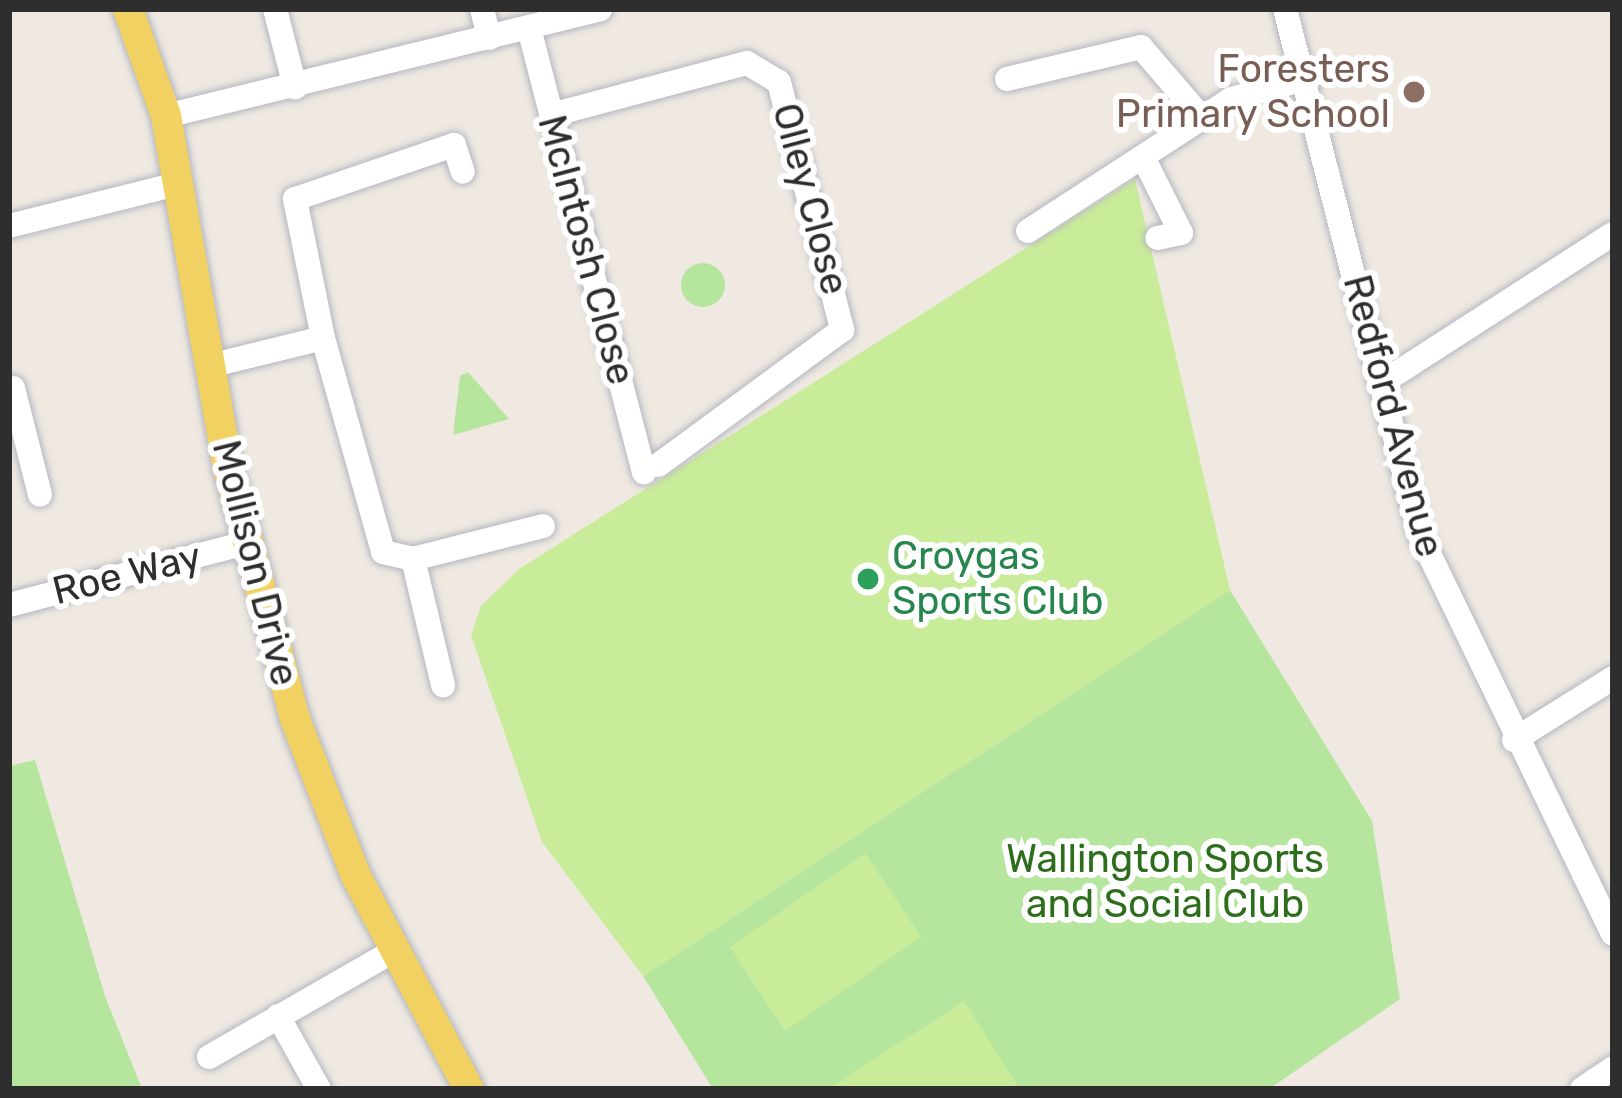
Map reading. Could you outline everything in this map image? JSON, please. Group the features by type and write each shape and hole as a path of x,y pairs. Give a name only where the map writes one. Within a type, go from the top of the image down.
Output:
{"main road":[{"name":"Mollison Drive","path":"128,9 166,116 174,185 245,543 306,752 392,951 464,1080"}],"street":[{"path":"275,9 296,88"},
{"path":"482,9 489,38"},
{"path":"166,116 296,88 600,9"},
{"name":"Redford Avenue","path":"1285,9 1309,78 1420,535 1514,740 1613,934"},
{"name":"McIntosh Close","path":"529,28 651,469"},
{"path":"1007,79 1141,47 1201,118"},
{"name":"Olley Close","path":"551,115 747,63 779,82 842,330 651,469"},
{"path":"1028,231 1241,94 1309,78"},
{"path":"464,172 454,146 295,199 323,338 378,545 412,559 543,526"},
{"path":"1143,157 1181,233 1158,238"},
{"path":"9,226 174,185"},
{"path":"1380,384 1613,234"},
{"path":"208,365 323,338"},
{"path":"10,384 40,495"},
{"name":"Roe Way","path":"9,604 245,543"},
{"path":"412,559 443,685"},
{"path":"1514,740 1613,678"},
{"path":"209,1057 392,951"},
{"path":"278,1016 320,1089"},
{"path":"1582,1089 1613,1068"}],"green space":[{"name":"Croygas Sports Club","path":"1135,179 1230,590 643,976 542,842 471,635 481,606 519,569"},
{"path":"703,263 719,269 725,285 719,301 703,307 687,301 681,285 687,269"},
{"path":"468,372 509,419 453,435 460,376"},
{"name":"Wallington Sports and Social Club","path":"1230,590 1372,821 1400,999 1269,1089 713,1089 643,976"},
{"path":"35,760 105,996 142,1089 9,1089 9,766"},
{"path":"865,853 921,937 785,1031 730,947"},
{"path":"964,1001 1020,1089 828,1089"}],"place":[{"name":"Foresters Primary School","path":"1414,92"},
{"name":"Croygas Sports Club","path":"868,579"}]}
